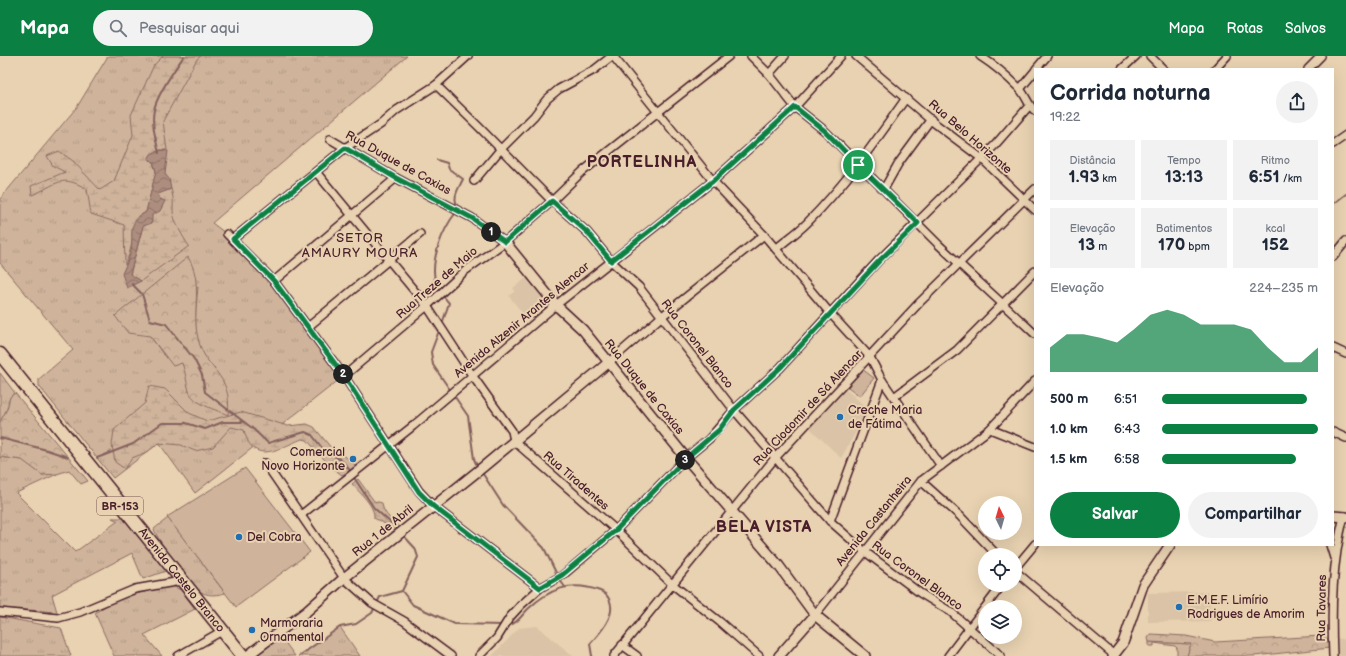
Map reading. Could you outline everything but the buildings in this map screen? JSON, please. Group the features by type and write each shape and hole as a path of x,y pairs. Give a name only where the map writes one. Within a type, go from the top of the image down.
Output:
{"main road":[{"name":"Avenida Castelo Branco","path":"0,354 242,656"}],"street":[{"path":"468,56 436,85 397,110 381,124 345,148 316,172 230,237 274,281 344,376 419,492 433,506 540,588"},
{"path":"474,181 500,150 534,116 547,99 559,89 594,70 612,56 659,112 713,181 764,235 830,313 870,357 882,380 941,466"},
{"name":"Rua Treze de Maio","path":"344,376 427,306 465,270 505,242 552,201 582,172 729,56"},
{"path":"751,56 770,74 795,107 825,131 959,264 1034,333"},
{"path":"770,74 785,56"},
{"name":"Avenida Alzenir Arantes Alencar","path":"301,515 348,476 390,445 556,305 713,181 795,107 841,56"},
{"name":"Rua Belo Horizonte","path":"856,56 931,119 981,158 1034,209"},
{"path":"479,656 497,638 514,613 540,588 559,577 616,530 686,458 709,439 734,410 780,368 830,313 981,158 1032,109 1020,89 994,65 980,56"},
{"path":"1038,68 1047,56"},
{"path":"1123,68 1136,56"},
{"path":"1150,56 1162,68"},
{"path":"1216,68 1227,56"},
{"path":"1309,68 1321,56"},
{"path":"1020,89 1034,72"},
{"name":"Rua Coronel Blanco","path":"436,85 552,201 587,232 611,261 639,287 734,410 830,521 864,551 920,593 951,612 968,629 1001,656"},
{"path":"776,249 806,224 858,165 906,98"},
{"path":"884,189 898,164 931,119"},
{"path":"1334,143 1346,135"},
{"name":"Rua Duque de Caxias","path":"330,139 396,178 462,212 505,242 556,305 583,330 608,363 686,458 779,566 815,615 865,656"},
{"path":"316,172 427,306"},
{"path":"274,281 396,178"},
{"name":"Rua Clodomir de Sá Alencar","path":"614,656 775,458 919,303 1034,190"},
{"path":"308,327 420,234"},
{"path":"608,363 661,317 764,235"},
{"path":"1334,256 1346,241"},
{"path":"894,397 957,350 1034,272"},
{"name":"Rua Tiradentes","path":"427,306 444,329 472,375 512,431 514,441 616,530 672,584 720,622 759,656"},
{"path":"1334,348 1346,354"},
{"name":"Rua 1 de Abril","path":"247,656 307,611 344,578 480,470 608,363"},
{"path":"830,521 882,380"},
{"name":"Avenida Castanheira","path":"779,656 815,615 864,551 921,481 990,429 1034,382"},
{"path":"990,429 1034,447"},
{"path":"1334,432 1346,438"},
{"path":"265,463 344,578 375,605 404,621 451,656"},
{"path":"921,481 960,516 990,548"},
{"path":"1334,516 1345,517"},
{"name":"Rua Tavares","path":"1333,656 1332,588 1334,560 1345,517"},
{"path":"1022,560 1034,545"},
{"path":"1022,577 1114,656 1123,643 1143,585 1169,546"},
{"name":"Rua Tavares","path":"1330,546 1334,560"},
{"path":"0,612 58,618 80,612 135,589 181,581"},
{"path":"948,656 997,592"},
{"path":"178,656 222,631"},
{"path":"622,645 637,656"}],"shaded area":[{"path":"528,277 548,302 527,319 509,296 515,291 513,288"},
{"name":"Creche Maria de Fátima","path":"843,387 866,407 858,428 841,458 809,427"},
{"path":"1209,592 1211,621 1148,622 1148,593"},
{"path":"537,626 573,656 492,656 519,628"},
{"path":"1336,638 1346,640 1346,656 1337,656"}],"green space":[{"path":"108,56 407,56 212,223 233,239 274,281 344,376 195,493 159,443 113,478 39,386 39,379 73,350 0,263 0,199 77,107","holes":["198,287 196,313 197,339 204,357 215,368 200,403 189,392 187,375 182,363 163,354 150,336"]},
{"path":"163,56 201,56 197,59 163,121 167,150 160,150 148,159 153,162 156,172 146,212 137,217 131,248 125,265 124,225 91,214 87,189 78,184 64,181 53,184 32,195 31,186 65,172 53,166 47,156 59,151 73,161 100,190 114,181 133,135 131,115 154,65"},
{"path":"171,189 173,198 173,215 189,246 141,281 130,275 143,226 164,201 160,199 158,194"},
{"path":"188,257 193,267 195,277 196,328 198,338 206,358 223,381 228,401 228,415 195,400 189,391 182,363 173,366 150,336 128,333 115,316"},
{"path":"862,369 874,378 860,396 848,387"},
{"path":"0,373 15,393 10,397 7,409 0,422"},
{"path":"149,386 165,389 189,413 207,421 241,412 288,426 307,424 314,427 332,449 346,457 355,465 354,469 342,475 331,467 307,440 302,439 276,450 268,452 260,451 254,448 248,441 244,430 231,427 213,447 195,451 181,445 159,443 147,452 132,458 125,469 115,462 112,445 114,430 145,403"},
{"path":"15,393 88,481 81,484 69,470 57,474 42,475 22,460 0,457 0,422 7,409 10,397"},
{"path":"0,457 23,460 42,475 57,474 16,493 75,552 118,521 112,518 124,518 166,571 143,579 132,553 52,595 57,612 0,608"},
{"path":"245,468 310,552 236,607 167,517"},
{"path":"358,479 374,501 382,503 387,515 400,530 393,533 385,524 374,518 374,513 370,504 352,484"},
{"path":"168,518 225,593 208,595 203,593 191,582 176,564 162,544 154,529"},
{"path":"172,586 181,590 195,609 144,635 162,656 114,656 95,613 113,602 141,593"},
{"path":"0,617 61,628 71,656 0,656"},
{"path":"340,627 360,656 299,656"},
{"path":"1151,634 1186,636 1215,642 1322,636 1329,640 1330,648 1254,656 1187,656 1191,644 1149,642 1148,638"},
{"path":"281,637 295,656 259,656 258,654"},
{"path":"1149,642 1191,644 1187,656 1177,656 1177,648 1175,646 1154,643 1154,646 1149,646"}],"water":[{"path":"160,150 168,151 165,174 169,179 171,189 158,194 160,199 165,201 160,211 152,215 152,223 143,226 130,274 141,281 127,288 122,274 129,259 132,243 132,228 133,224 146,212 156,171 153,162 148,159 151,154"}],"waterway":[{"path":"159,153 153,126 154,110 162,89 184,56"},
{"path":"437,160 447,163 449,169 463,179 456,196 456,204 458,208"},
{"path":"1334,203 1346,194"},
{"path":"442,324 449,303 436,285 434,266 438,246 442,236 446,227 457,211"},
{"path":"132,284 142,294 150,320 166,324 194,359 202,375 205,392 252,428 268,443 305,432 312,435 326,453 340,460 351,472"},
{"path":"440,328 431,352 433,365 468,416 474,459 478,468"},
{"path":"97,458 133,444 162,423 186,423 205,429 223,422 242,422"},
{"path":"0,438 68,457"},
{"path":"481,471 503,505 544,548 559,579 565,587"},
{"path":"353,476 374,508 399,530"},
{"path":"402,591 418,557 415,548 403,535"},
{"path":"507,626 516,622 528,609 544,596 561,588 579,586 600,591 609,599 611,611 606,624 590,644 592,656"},
{"path":"402,591 413,605 455,624 503,625"},
{"path":"377,603 380,597 402,591"},
{"path":"299,656 340,627 356,624 372,613 375,607"}],"place":[{"name":"Creche Maria de Fátima","path":"840,417"},
{"name":"Comercial Novo Horizonte","path":"353,459"},
{"name":"Del Cobra","path":"239,537"},
{"name":"E.M.E.F. Limírio Rodrigues de Amorim","path":"1179,607"},
{"name":"Marmoraria Ornamental","path":"252,630"}],"district":[{"name":"PORTELINHA","path":"642,162"},
{"name":"SETOR AMAURY MOURA","path":"360,246"},
{"name":"BELA VISTA","path":"764,527"}],"route":[{"path":"795,107 825,131 858,165 918,223 880,260 792,356 734,410 719,430 686,458 616,530 562,575 540,588 433,506 419,492 344,376 270,275 233,239 345,148 396,178 472,218 505,242 552,201 587,232 611,261 713,181 795,107"}]}
